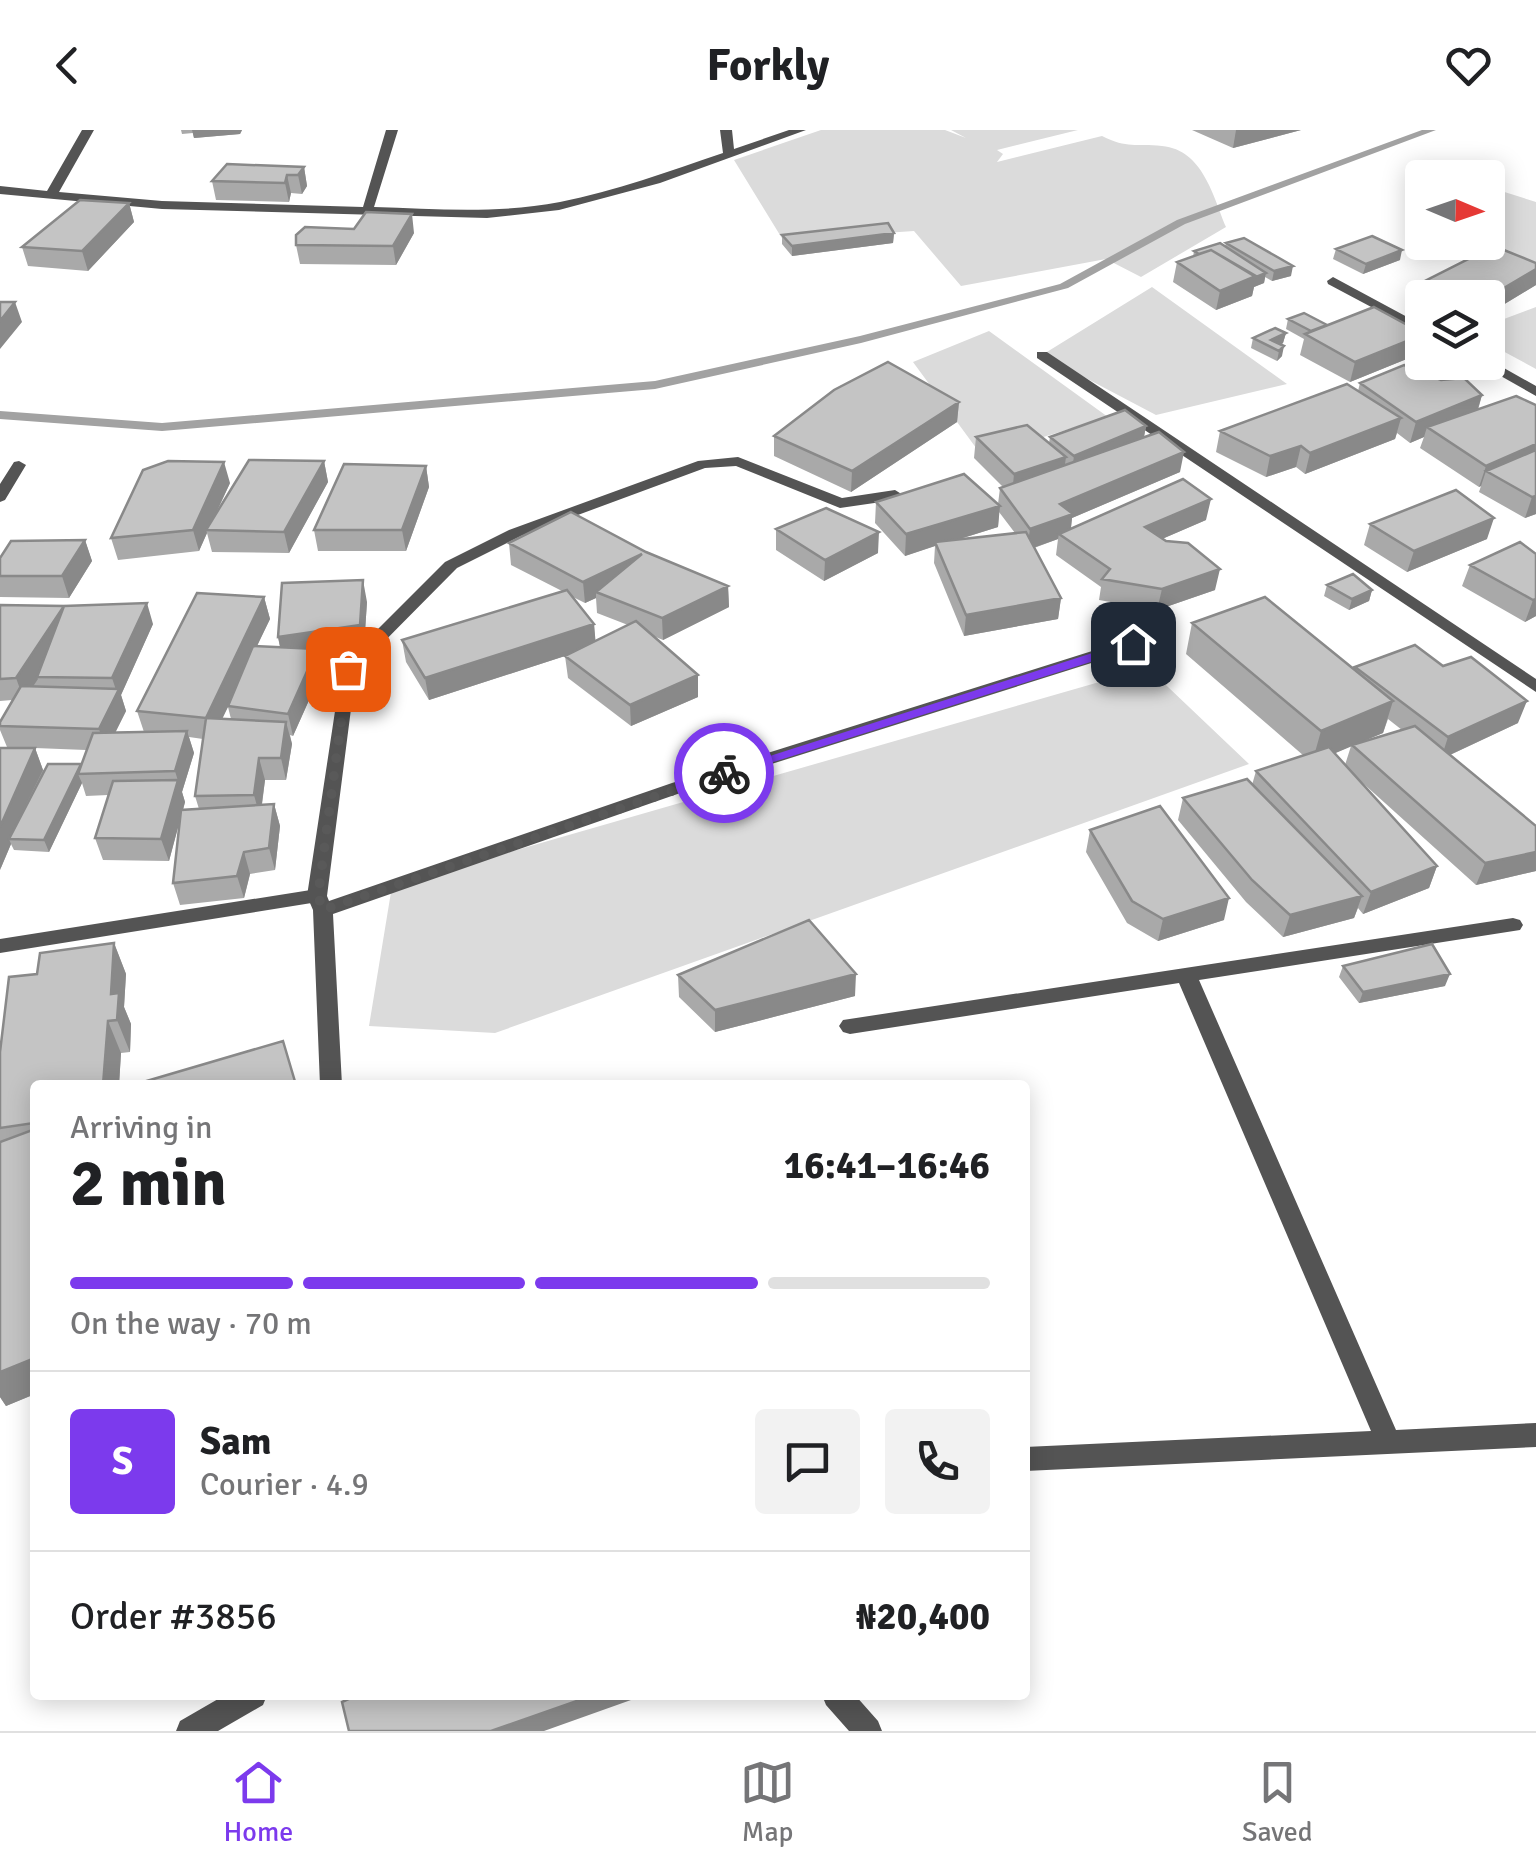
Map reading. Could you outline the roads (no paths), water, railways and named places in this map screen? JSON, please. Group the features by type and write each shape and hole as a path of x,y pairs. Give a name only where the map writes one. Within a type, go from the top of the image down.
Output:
{"street":[{"path":"51,195 88,130"},
{"path":"367,212 392,130"},
{"path":"726,130 729,154"},
{"path":"0,190 162,205 488,214 558,206 656,180 800,130"},
{"path":"1333,281 1405,321"},
{"path":"1042,355 1536,687"},
{"path":"1505,374 1536,392"},
{"path":"331,1080 320,903 348,669 451,565 515,532 703,464 738,461 840,504 894,495"},
{"path":"0,497 19,465"},
{"path":"0,946 320,903 1133,644"},
{"path":"850,1026 1514,925"},
{"path":"1186,975 1389,1443"},
{"path":"1030,1459 1536,1435"},
{"path":"190,1731 244,1700"},
{"path":"840,1700 868,1731"}],"waterway":[{"path":"0,415 162,427 655,385 861,339 1064,286 1181,222 1431,130"}]}
